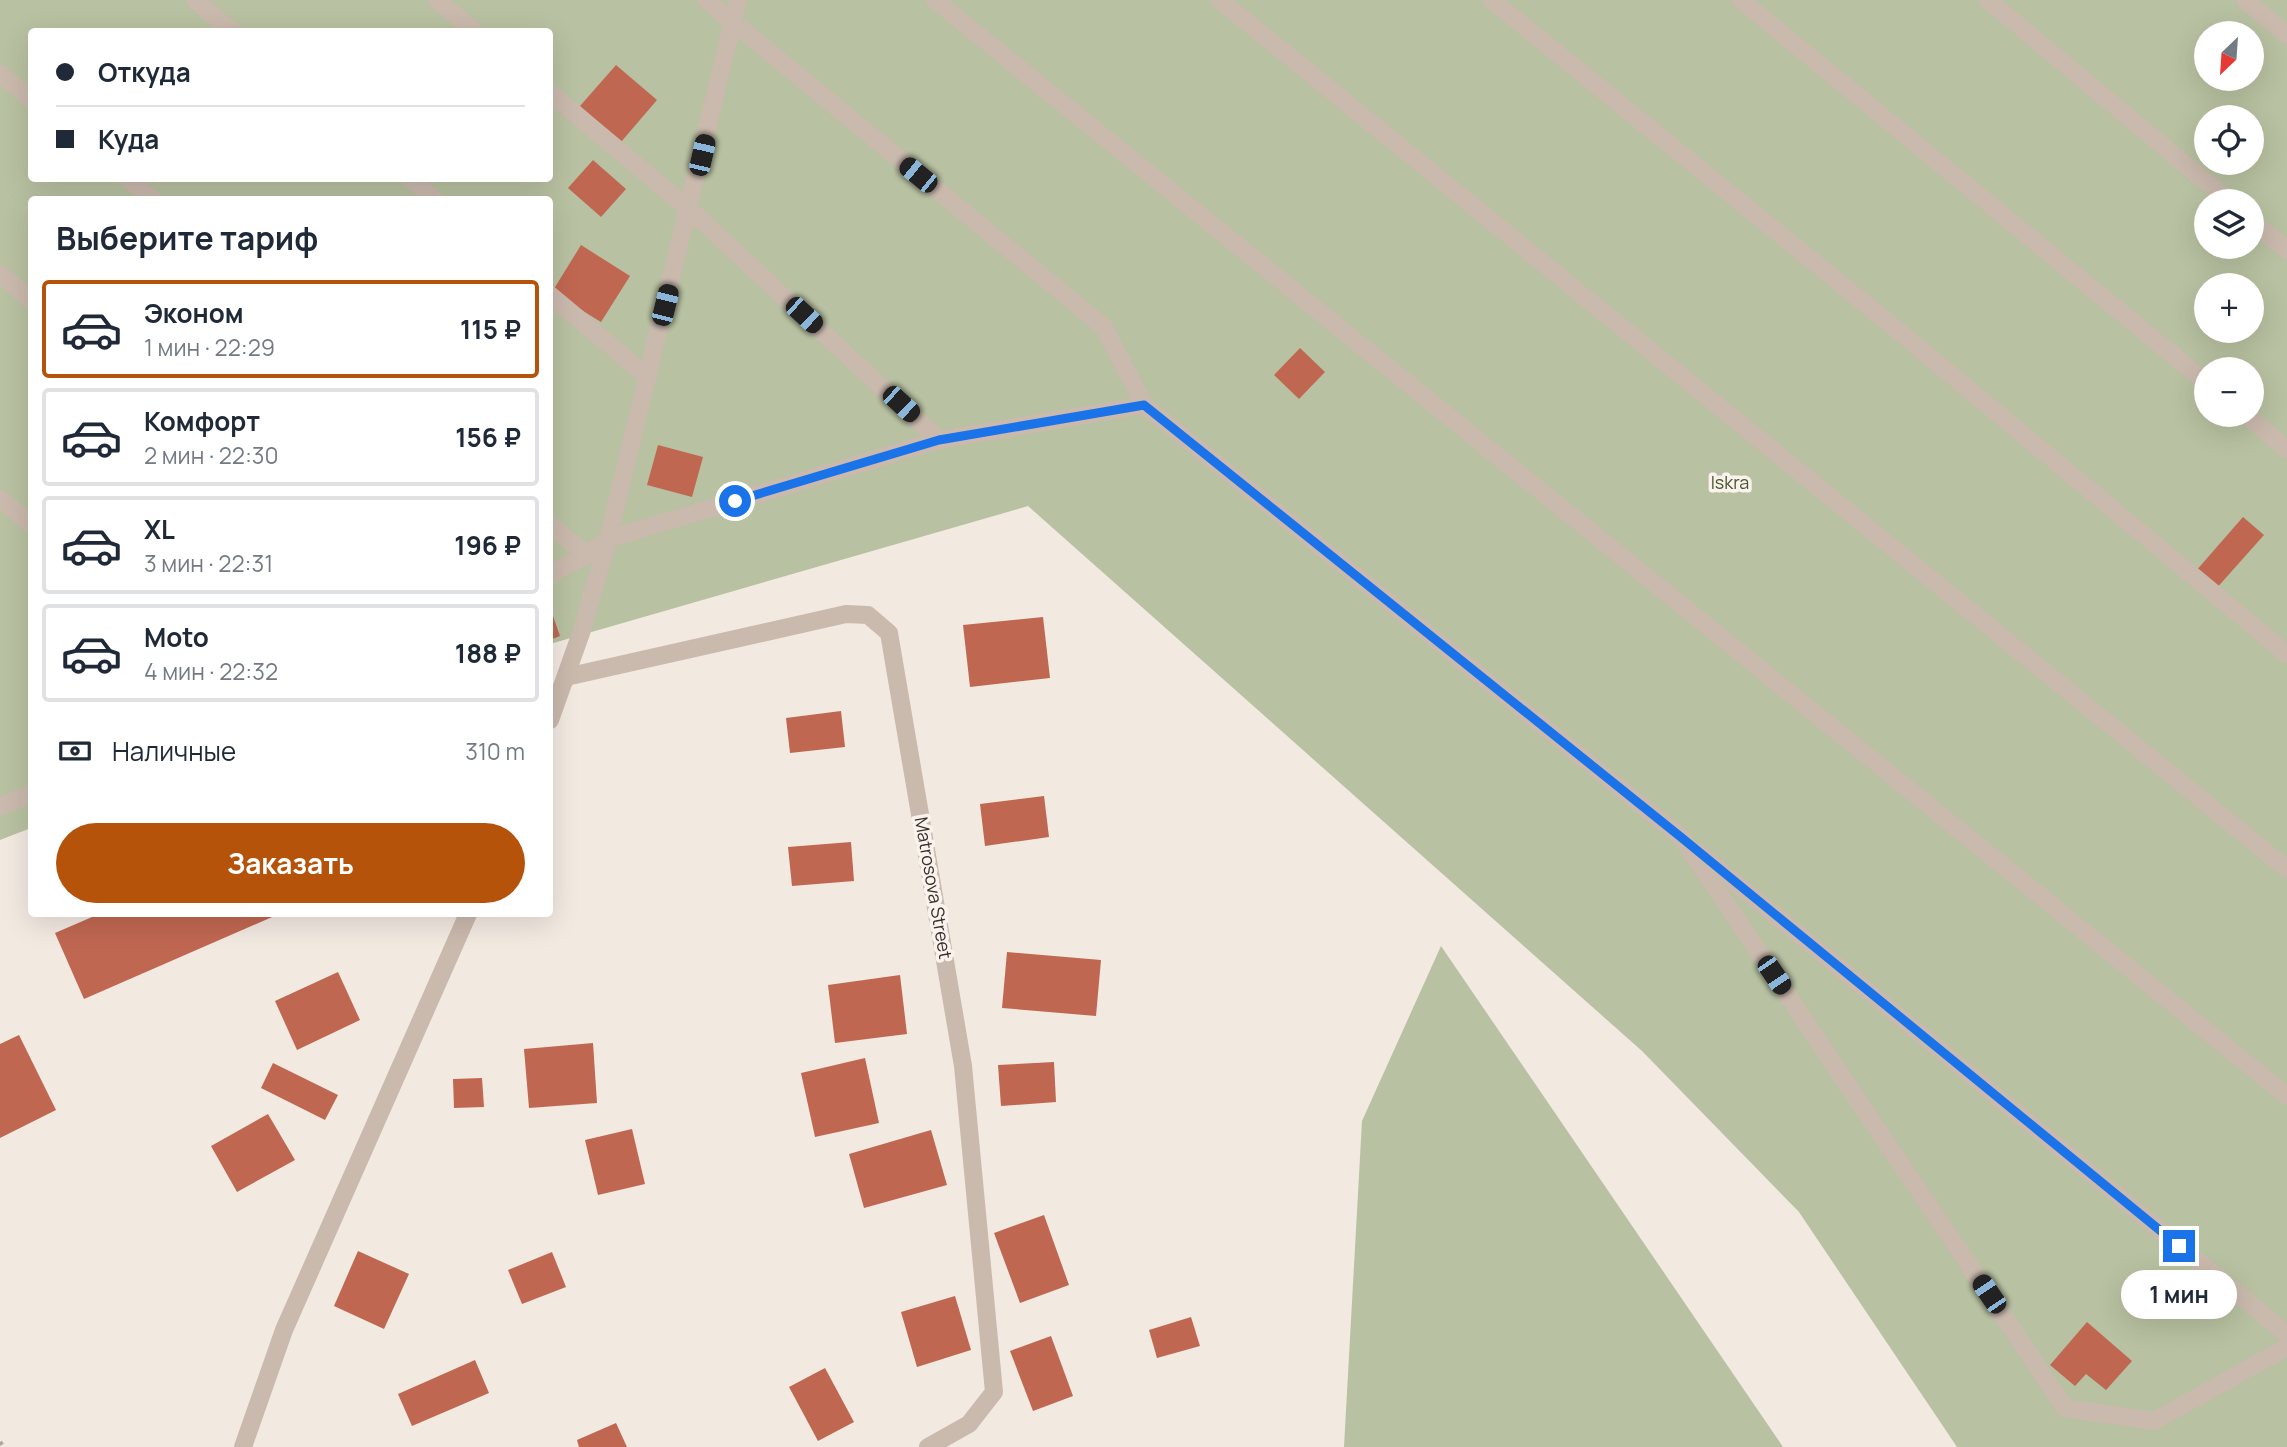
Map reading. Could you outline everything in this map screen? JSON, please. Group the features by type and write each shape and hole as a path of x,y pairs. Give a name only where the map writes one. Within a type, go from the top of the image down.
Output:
{"street":[{"path":"195,0 228,28"},
{"path":"437,0 470,28"},
{"path":"706,0 1104,327 1144,405 1682,838 2287,1334"},
{"path":"553,712 608,539 738,0"},
{"path":"935,0 2287,1096"},
{"path":"1220,0 2287,869"},
{"path":"1492,0 1884,319 2287,654"},
{"path":"1741,0 2194,372"},
{"path":"1988,0 2215,189"},
{"path":"2245,0 2287,35"},
{"path":"0,74 28,97"},
{"path":"553,96 689,209 939,440"},
{"path":"132,182 148,196"},
{"path":"415,182 430,196"},
{"path":"2264,231 2287,250"},
{"path":"0,274 28,298"},
{"path":"553,298 648,377"},
{"path":"553,572 587,555 608,539 939,440 1144,405"},
{"path":"2260,427 2287,449"},
{"path":"0,499 28,522"},
{"path":"553,527 587,555"},
{"name":"Matrosova Street","path":"566,677 846,614 868,615 890,634 963,1066 994,1392 969,1424 928,1447"},
{"path":"0,806 28,796"},
{"path":"1682,838 2065,1408 2154,1421 2287,1347"},
{"path":"243,1447 284,1329 466,917"}],"path":[{"path":"0,1442 3,1447"}],"green space":[{"name":"Iskra","path":"0,0 2287,0 2287,1447 1957,1447 1799,1212 1642,1051 1028,506 553,643 553,196 28,196 28,829 0,840"},
{"path":"1441,946 1783,1447 1344,1447 1362,1121"}],"building":[{"path":"616,65 657,100 621,142 580,106"},
{"path":"593,160 626,189 601,217 568,188"},
{"path":"581,245 630,276 601,322 553,290"},
{"path":"1300,348 1325,372 1299,399 1274,375"},
{"path":"658,445 703,457 692,497 647,485"},
{"path":"2243,517 2264,535 2215,590 2195,572"},
{"path":"553,616 560,636 553,639"},
{"path":"1043,617 1050,678 970,687 963,625"},
{"path":"841,711 845,747 790,753 786,718"},
{"path":"1044,796 1049,837 985,846 980,804"},
{"path":"851,842 854,881 792,886 788,847"},
{"path":"92,917 272,917 84,999 55,933"},
{"path":"1007,952 1101,960 1096,1016 1002,1008"},
{"path":"338,972 360,1020 297,1050 275,1001"},
{"path":"900,975 907,1034 835,1043 828,985"},
{"path":"19,1035 56,1110 0,1138 0,1044"},
{"path":"593,1043 597,1103 529,1108 524,1049"},
{"path":"865,1058 879,1123 815,1137 801,1073"},
{"path":"1054,1062 1056,1102 1001,1106 998,1065"},
{"path":"273,1063 338,1095 325,1120 261,1088"},
{"path":"482,1078 484,1107 454,1108 453,1079"},
{"path":"268,1114 295,1160 237,1192 211,1146"},
{"path":"632,1129 645,1184 598,1195 585,1140"},
{"path":"931,1130 947,1185 864,1208 849,1154"},
{"path":"1044,1215 1069,1285 1020,1303 994,1233"},
{"path":"358,1251 409,1274 384,1329 334,1306"},
{"path":"552,1252 566,1287 522,1304 508,1270"},
{"path":"955,1296 971,1350 917,1367 901,1312"},
{"path":"1191,1317 1200,1346 1157,1358 1149,1330"},
{"path":"2087,1322 2132,1361 2106,1390 2086,1374 2075,1386 2050,1365"},
{"path":"1051,1336 1073,1396 1033,1411 1010,1351"},
{"path":"475,1360 489,1393 412,1426 398,1394"},
{"path":"825,1368 854,1422 818,1441 789,1387"},
{"path":"616,1423 627,1447 579,1447 577,1440"}],"route":[{"path":"735,501 939,440 1144,405 1682,838 2179,1246"}]}
